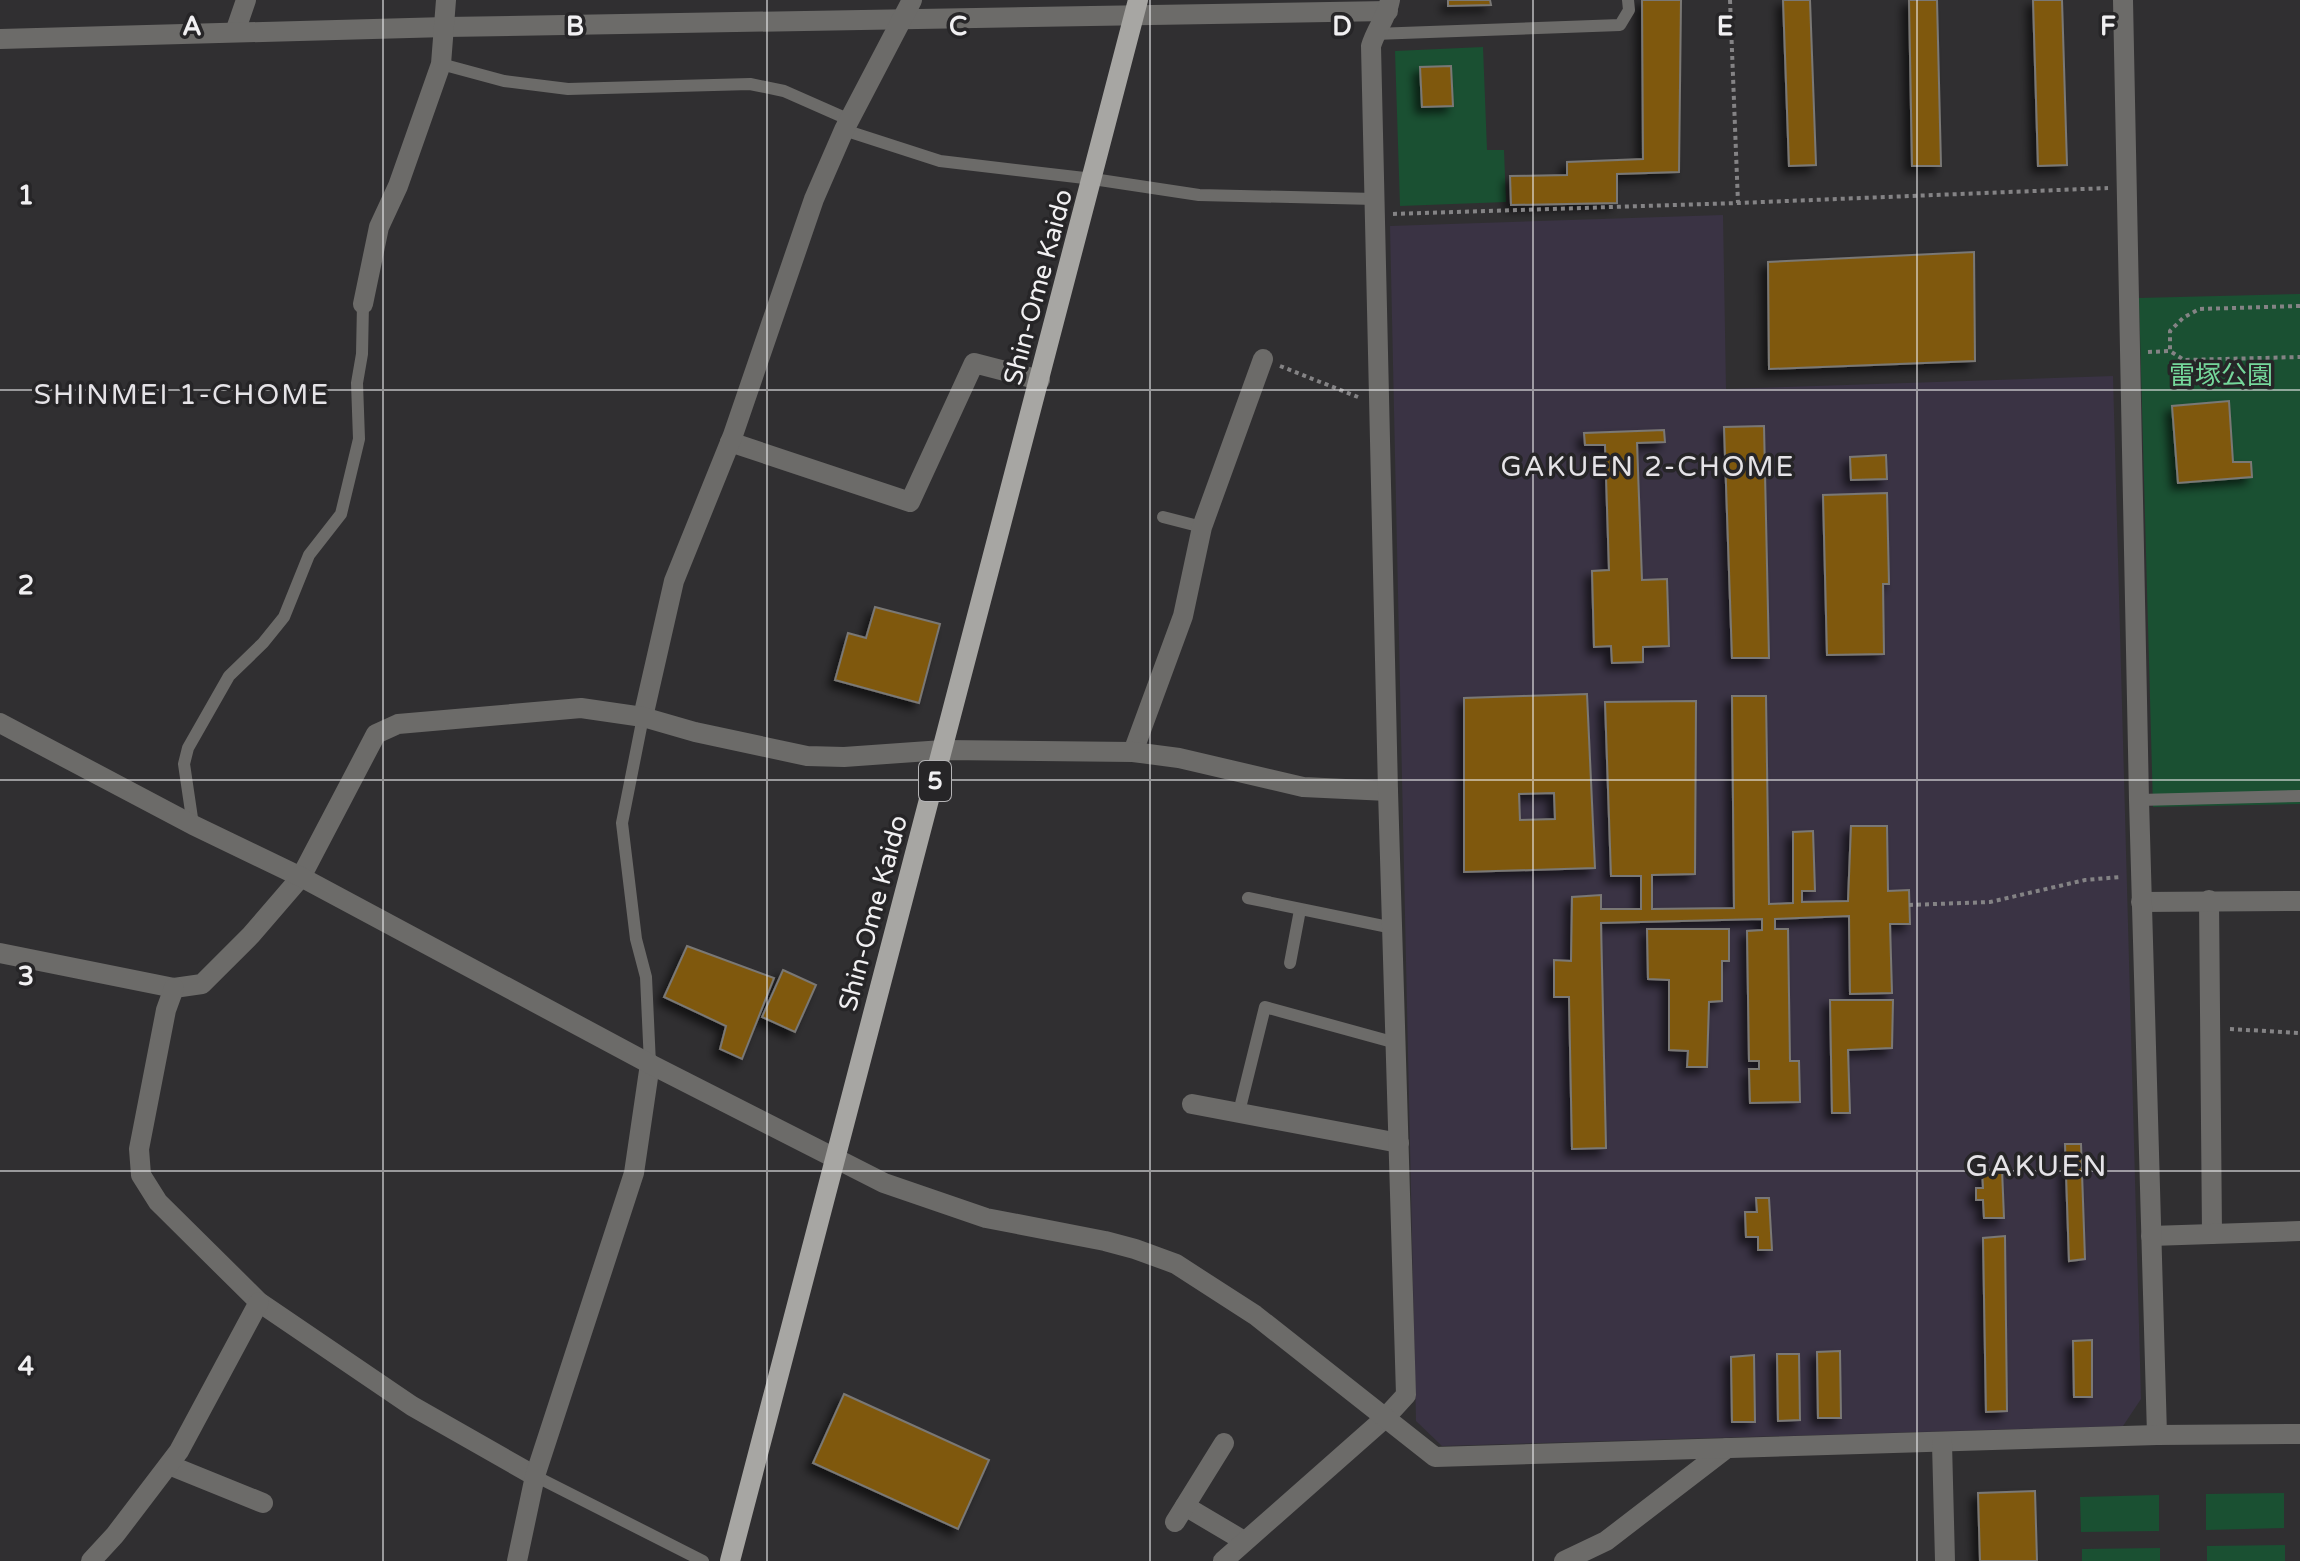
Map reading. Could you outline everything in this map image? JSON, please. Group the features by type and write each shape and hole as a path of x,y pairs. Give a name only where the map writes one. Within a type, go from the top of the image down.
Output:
{"main road":[{"name":"Shin-Ome Kaido","path":"730,1561 1136,7"}],"street":[{"path":"235,32 246,0"},
{"path":"363,304 379,227 398,186 441,64 446,0"},
{"path":"2123,0 2141,902 2157,1435"},
{"path":"0,39 446,27 907,9 1389,5 1371,46 1406,1395 1385,1418 1223,1561"},
{"path":"643,717 674,581 730,442 814,199 844,130 907,9"},
{"path":"1133,752 1183,616 1202,527 1263,359"},
{"path":"730,442 910,502 974,363 1040,380"},
{"path":"0,953 174,988 202,984 251,935 301,877 376,734 398,724 581,708 643,717 695,732 807,756 844,757 943,750 1133,752 1179,758 1303,787 1388,791"},
{"path":"0,723 193,825 301,877 650,1064 884,1183 986,1218 1105,1241 1176,1264 1255,1315 1435,1457 2157,1435 2300,1434"},
{"path":"2209,900 2212,1234"},
{"path":"2141,902 2300,901"},
{"path":"174,988 166,1010 139,1149 141,1175 158,1202 259,1302 412,1406 535,1476"},
{"path":"517,1561 535,1476 634,1173 650,1064"},
{"path":"1192,1104 1399,1143"},
{"path":"2151,1236 2300,1231"},
{"path":"91,1561 115,1535 179,1451 259,1302"},
{"path":"1224,1443 1180,1514 1244,1541"},
{"path":"1942,1443 1945,1561"},
{"path":"1564,1561 1606,1541 1727,1448"},
{"path":"169,1465 263,1503"}],"lane":[{"path":"1374,34 1620,25 1629,10 1628,0"},
{"path":"441,64 504,81 568,89 750,84 784,91 843,117 844,130 940,161 1199,195 1375,206"},
{"path":"193,825 184,764 188,748 229,676 284,617 309,555 341,514 359,439 357,383 362,354 363,304"},
{"path":"1163,517 1202,527"},
{"path":"643,717 622,823 636,939 646,977 650,1064"},
{"path":"2139,800 2300,796"},
{"path":"1248,898 1393,928"},
{"path":"1290,963 1300,910"},
{"path":"1239,1112 1265,1007 1396,1043"},
{"path":"535,1476 703,1561"}],"path":[{"path":"1730,0 1738,203"},
{"path":"1375,206 1738,203 2128,187"},
{"path":"2170,351 2170,331 2183,318 2199,309 2300,306"},
{"path":"2141,352 2170,351 2184,360 2300,357"},
{"path":"1263,359 1379,406"},
{"path":"1909,905 1990,902 2085,880 2128,877"},
{"path":"2212,1030 2238,1028 2300,1033"}],"shaded area":[{"path":"1723,215 1726,389 2113,376 2141,1399 2123,1426 1442,1446 1416,1421 1390,226"}],"green space":[{"path":"1483,47 1487,150 1504,150 1506,202 1400,206 1395,51"},
{"name":"雷塚公園","path":"2300,294 2300,804 2153,807 2139,298"},
{"path":"2284,1493 2284,1528 2206,1530 2206,1494"},
{"path":"2159,1495 2159,1531 2081,1532 2080,1497"},
{"path":"2285,1545 2285,1561 2207,1561 2207,1546"},
{"path":"2160,1548 2160,1561 2082,1561 2082,1549"}],"building":[{"path":"1448,0 1490,0 1491,5 1448,6"},
{"path":"1642,0 1681,0 1679,172 1617,174 1617,203 1511,205 1510,176 1567,175 1567,162 1643,159"},
{"path":"1783,0 1810,0 1816,165 1789,166"},
{"path":"1909,0 1937,0 1941,166 1912,166"},
{"path":"2033,0 2062,0 2067,165 2038,166"},
{"path":"1451,66 1453,106 1422,107 1420,67"},
{"path":"1974,252 1975,361 1769,369 1768,262"},
{"path":"2229,401 2233,462 2251,462 2252,477 2178,483 2172,406"},
{"path":"1764,426 1769,658 1732,658 1724,427"},
{"path":"1664,430 1665,442 1637,443 1642,580 1667,579 1669,646 1643,647 1643,662 1612,663 1611,646 1594,647 1592,571 1609,570 1605,445 1585,445 1584,433"},
{"path":"1886,455 1887,479 1851,480 1850,457"},
{"path":"1887,493 1889,584 1883,584 1884,654 1827,655 1823,495"},
{"path":"875,607 940,624 919,703 835,680 848,633 866,638"},
{"path":"1587,694 1595,868 1464,872 1464,698","holes":["1554,793 1555,819 1520,820 1519,794"]},
{"path":"1732,696 1766,696 1769,904 1793,903 1793,832 1813,831 1815,891 1802,891 1802,902 1848,901 1851,826 1887,826 1888,891 1909,890 1910,924 1890,924 1892,993 1850,994 1849,916 1775,919 1775,929 1788,929 1790,1061 1799,1061 1800,1102 1750,1103 1749,1069 1759,1069 1759,1061 1749,1061 1747,931 1762,930 1762,919 1601,923 1606,1148 1572,1149 1569,997 1554,997 1554,960 1571,961 1572,897 1601,895 1601,909 1641,909 1641,876 1611,876 1605,702 1696,701 1695,874 1652,875 1652,909 1734,908"},
{"path":"1647,929 1729,929 1729,961 1722,961 1722,1001 1709,1002 1707,1067 1687,1067 1688,1051 1669,1050 1669,980 1648,979"},
{"path":"687,946 774,978 742,1059 720,1049 726,1026 664,997"},
{"path":"783,970 816,985 795,1032 762,1017"},
{"path":"1830,1000 1893,1000 1892,1048 1848,1050 1850,1113 1832,1113"},
{"path":"2065,1144 2081,1144 2085,1259 2069,1261"},
{"path":"2002,1169 2004,1218 1984,1218 1983,1200 1976,1200 1976,1188 1983,1188 1982,1170"},
{"path":"1756,1198 1769,1198 1772,1250 1758,1250 1758,1237 1746,1237 1745,1212 1757,1212"},
{"path":"2005,1236 2007,1411 1986,1412 1983,1238"},
{"path":"2092,1340 2092,1397 2074,1397 2073,1341"},
{"path":"1840,1351 1841,1418 1818,1418 1817,1352"},
{"path":"1777,1354 1799,1354 1800,1420 1778,1421"},
{"path":"1754,1355 1755,1422 1732,1422 1731,1357"},
{"path":"844,1394 989,1460 958,1529 813,1463"},
{"path":"2035,1491 2037,1561 1980,1561 1978,1493"}],"district":[{"name":"SHINMEI 1-CHOME","path":"182,395"},
{"name":"GAKUEN 2-CHOME","path":"1648,467"},
{"name":"GAKUEN","path":"2037,1166"}]}
